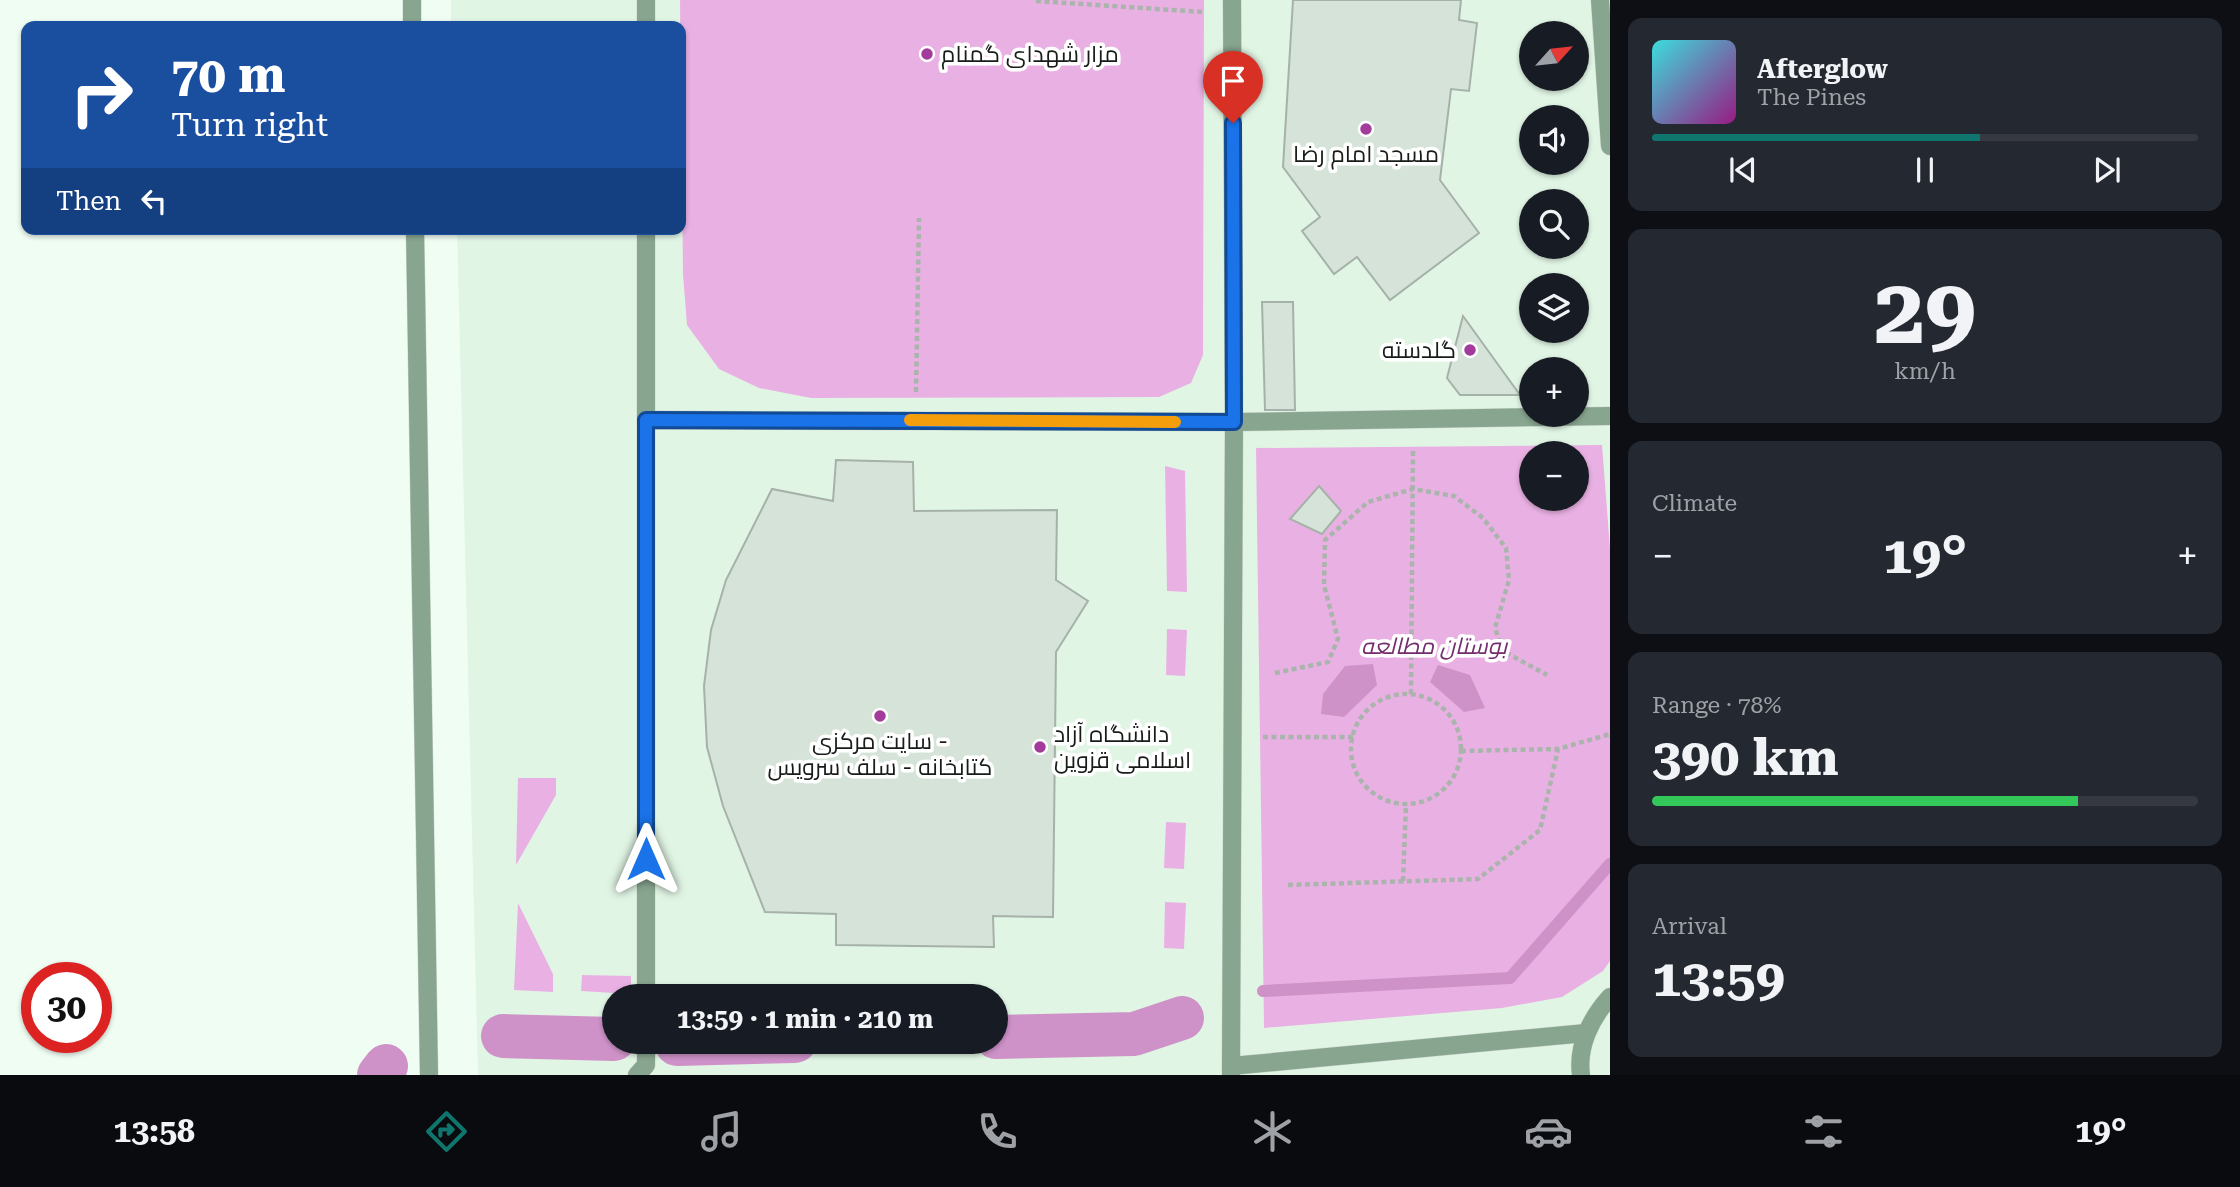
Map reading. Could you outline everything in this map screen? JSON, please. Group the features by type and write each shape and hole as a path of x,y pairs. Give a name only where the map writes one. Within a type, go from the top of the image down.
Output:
{"street":[{"path":"412,0 412,21"},
{"path":"646,0 646,21"},
{"path":"1600,0 1610,146"},
{"path":"1232,7 1234,422 1231,1070 1586,1033"},
{"path":"415,235 429,1075"},
{"path":"646,235 646,984"},
{"path":"646,420 1234,422 1610,416"},
{"path":"1581,1075 1579,1065 1586,1033 1597,1012 1610,997"},
{"path":"636,1075 646,1065 646,1054"}],"path":[{"path":"1036,1 1232,7"},
{"path":"916,420 919,218"},
{"path":"1411,694 1414,419"},
{"path":"1275,673 1328,662 1338,639 1324,584 1325,540 1368,502 1413,489 1454,496 1483,518 1506,548 1509,580 1495,628 1503,651 1547,676"},
{"path":"1411,694 1428,698 1443,708 1455,722 1461,739 1461,751 1455,775 1444,790 1429,800 1393,803 1377,795 1363,783 1351,749 1353,737 1362,715 1376,703 1392,695 1411,694"},
{"path":"1461,751 1558,749 1610,734"},
{"path":"1232,737 1353,737"},
{"path":"1288,885 1478,879 1541,830 1558,749"},
{"path":"1404,881 1406,804"}],"shaded area":[{"name":"دانشگاه آزاد اسلامی قزوین","path":"451,0 1610,0 1610,1075 478,1075 457,235 686,235 686,21 451,21"},
{"path":"1373,664 1377,685 1344,717 1321,714 1323,694 1345,666"},
{"path":"1438,665 1470,675 1485,708 1464,712 1430,682"}],"green space":[{"path":"680,0 1204,0 1203,355 1191,383 1159,397 811,398 759,388 719,369 687,325 683,235 686,235 686,21 680,21"},
{"name":"بوستان مطالعه","path":"1589,445 1602,445 1610,549 1610,961 1603,971 1562,997 1502,1008 1264,1028 1256,448 1519,446 1519,511 1589,511"},
{"path":"1165,466 1185,471 1187,592 1167,591"},
{"path":"1167,629 1187,630 1185,676 1166,675"},
{"path":"518,778 556,778 556,795 516,865"},
{"path":"1166,822 1186,823 1184,869 1164,868"},
{"path":"1165,902 1186,903 1184,949 1164,948"},
{"path":"518,903 553,974 553,992 514,990"},
{"path":"582,975 631,976 631,984 602,984 602,992 581,991"}],"building":[{"name":"مسجد امام رضا","path":"1293,0 1461,0 1459,20 1477,23 1469,91 1451,89 1440,180 1479,233 1390,300 1357,257 1334,274 1302,231 1320,217 1283,167"},
{"path":"1262,302 1293,302 1295,410 1265,410"},
{"path":"1463,316 1519,395 1460,395 1447,378"},
{"name":"سایت مرکزی - کتابخانه - سلف سرویس","path":"836,460 913,462 914,511 1057,510 1056,580 1088,601 1056,652 1053,917 993,916 994,947 836,945 836,914 765,912 723,806 707,747 704,686 711,630 726,580 772,489 833,501"},
{"path":"1319,486 1341,511 1322,534 1290,519"}],"waterway":[{"path":"1263,991 1510,978 1610,864"},
{"path":"1008,1037 1134,1034 1182,1018"},
{"path":"503,1036 602,1039"},
{"path":"379,1075 386,1066"}],"slow traffic":[{"path":"910,420 1175,422"}],"place":[{"name":"مزار شهدای گمنام","path":"927,54"},
{"name":"مسجد امام رضا","path":"1366,129"},
{"name":"گلدسته","path":"1470,350"},
{"name":"سایت مرکزی - کتابخانه - سلف سرویس","path":"880,716"},
{"name":"دانشگاه آزاد اسلامی قزوین","path":"1040,747"}],"route":[{"path":"646,859 646,420 1234,422 1233,123"}]}
